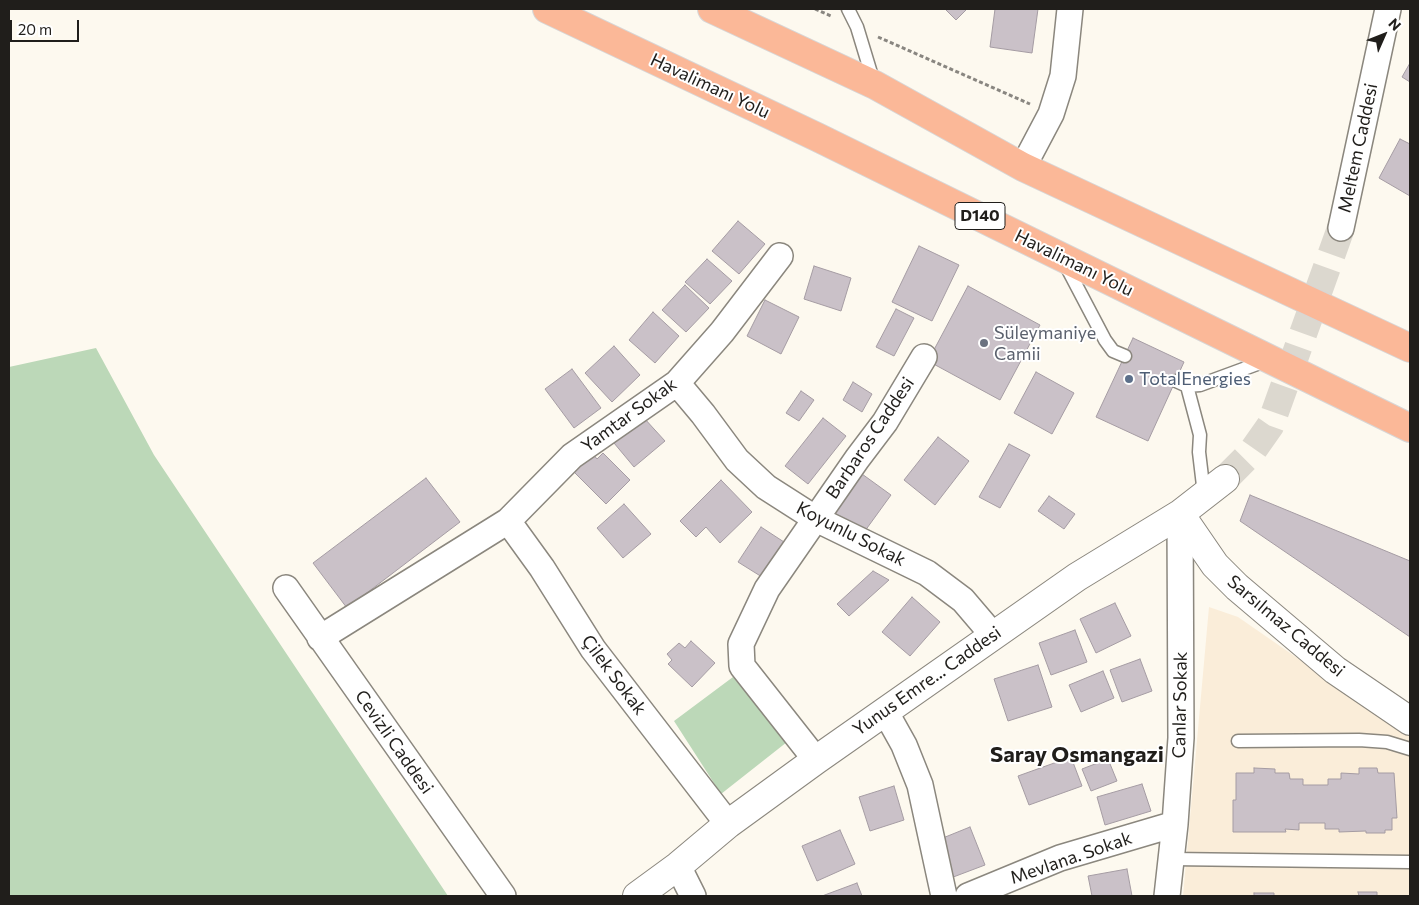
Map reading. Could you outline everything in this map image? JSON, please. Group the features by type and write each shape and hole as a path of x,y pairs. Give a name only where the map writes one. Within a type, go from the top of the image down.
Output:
{"highway":[{"name":"Havalimanı Yolu","path":"547,9 1060,256 1410,428"},
{"path":"712,9 875,85 1023,167 1410,348"}],"street":[{"path":"1023,167 1051,114 1063,76 1070,9"},
{"name":"Meltem Caddesi","path":"1341,228 1388,9"},
{"name":"Yamtar Sokak","path":"320,638 508,521 572,456 676,383 722,332 780,256"},
{"name":"Barbaros Caddesi","path":"816,760 742,666 740,644 767,589 857,459 885,422 924,357"},
{"name":"Koyunlu Sokak","path":"676,383 703,414 737,460 766,487 816,519 928,573 963,600 992,634"},
{"name":"Yunus Emre... Caddesi","path":"637,896 678,866 728,824 992,634 1077,577 1180,514 1225,479"},
{"name":"Sarsılmaz Caddesi","path":"1180,514 1215,565 1236,586 1335,670 1410,720"},
{"name":"Canlar Sokak","path":"1167,896 1175,824 1181,738 1180,514"},
{"name":"Çilek Sokak","path":"508,521 542,568 593,649 728,824"},
{"name":"Cevizli Caddesi","path":"286,588 503,896"},
{"path":"885,711 904,745 920,785 944,896"},
{"name":"Mevlana. Sokak","path":"968,896 1060,858 1175,824"},
{"path":"678,866 693,896"}],"lane":[{"path":"848,9 857,27 875,85"},
{"path":"1060,256 1105,340 1113,351 1124,356"},
{"path":"1205,496 1199,452 1200,434 1182,384 1200,385 1271,359"},
{"path":"1238,741 1359,740 1387,742 1410,749"},
{"path":"1171,859 1410,862"}],"path":[{"path":"857,27 1051,114"}],"shaded area":[{"path":"1209,607 1238,617 1410,736 1410,896 1183,896"}],"green space":[{"path":"96,348 154,455 448,896 9,896 9,367"},
{"path":"733,677 787,742 721,794 674,721"}],"building":[{"path":"945,9 967,9 956,20"},
{"path":"995,9 1038,9 1032,53 990,47"},
{"path":"1410,63 1410,82 1402,77"},
{"path":"1400,139 1410,144 1410,196 1379,178"},
{"path":"738,221 765,244 739,274 712,251"},
{"path":"919,246 959,265 932,321 892,302"},
{"path":"707,259 732,281 710,304 685,282"},
{"path":"814,266 851,278 841,311 804,299"},
{"path":"685,285 709,308 686,332 662,310"},
{"name":"Süleymaniye Camii","path":"968,286 1040,325 1000,400 928,361"},
{"path":"765,300 799,317 781,354 747,336"},
{"path":"896,309 914,318 894,356 876,347"},
{"path":"653,312 679,336 655,363 629,340"},
{"path":"1133,338 1184,362 1148,441 1096,417"},
{"path":"614,346 640,375 612,402 585,373"},
{"path":"572,369 601,408 574,428 545,389"},
{"path":"1036,372 1074,393 1052,434 1014,413"},
{"path":"853,382 872,394 862,412 843,400"},
{"path":"801,391 814,400 799,421 786,413"},
{"path":"644,418 665,441 634,467 614,443"},
{"path":"823,418 846,436 808,484 785,466"},
{"path":"938,437 969,461 935,505 904,480"},
{"path":"1009,444 1030,455 1000,508 979,497"},
{"path":"592,453 597,459 603,453 630,480 606,504 574,472"},
{"path":"862,474 891,495 862,535 833,514"},
{"path":"426,478 460,522 347,608 313,563"},
{"path":"721,480 752,512 720,543 706,527 696,537 680,521"},
{"path":"1250,495 1410,561 1410,637 1240,521"},
{"path":"1049,496 1075,514 1064,529 1038,511"},
{"path":"624,504 651,534 623,558 597,528"},
{"path":"761,527 784,542 762,577 738,562"},
{"path":"873,571 889,580 849,616 837,604"},
{"path":"912,597 940,622 910,656 882,632"},
{"path":"1115,603 1131,636 1096,653 1080,619"},
{"path":"1075,630 1087,662 1051,675 1039,643"},
{"path":"691,641 715,663 692,687 668,664 672,660 667,654 679,643 685,648"},
{"path":"1140,659 1152,691 1122,702 1110,670"},
{"path":"1038,665 1052,707 1008,721 994,679"},
{"path":"1103,671 1114,698 1081,712 1069,685"},
{"path":"1071,757 1082,786 1029,805 1018,776"},
{"path":"1108,759 1117,781 1091,791 1082,769"},
{"path":"1254,768 1275,769 1275,773 1289,773 1290,779 1303,779 1303,785 1328,785 1328,779 1341,779 1341,773 1359,774 1359,768 1377,768 1378,773 1394,773 1397,818 1392,818 1392,830 1385,830 1385,833 1366,833 1366,831 1339,832 1339,829 1325,829 1325,823 1299,823 1299,830 1285,829 1286,832 1233,832 1233,800 1236,800 1236,773 1254,773"},
{"path":"1142,784 1151,811 1105,825 1097,797"},
{"path":"894,786 904,820 870,831 859,797"},
{"path":"970,827 985,865 948,879 933,842"},
{"path":"840,830 855,864 817,881 802,846"},
{"path":"1127,869 1132,896 1092,896 1088,876"},
{"path":"857,883 862,896 822,896"},
{"path":"1358,892 1377,892 1377,896 1359,896"},
{"path":"1254,893 1274,893 1274,896 1254,896"}],"tunnel":[{"path":"1225,479 1251,453 1270,426 1341,228"}],"place":[{"name":"Süleymaniye Camii","path":"984,343"},
{"name":"TotalEnergies","path":"1129,379"}],"district":[{"name":"Saray Osmangazi","path":"1077,755"}]}
